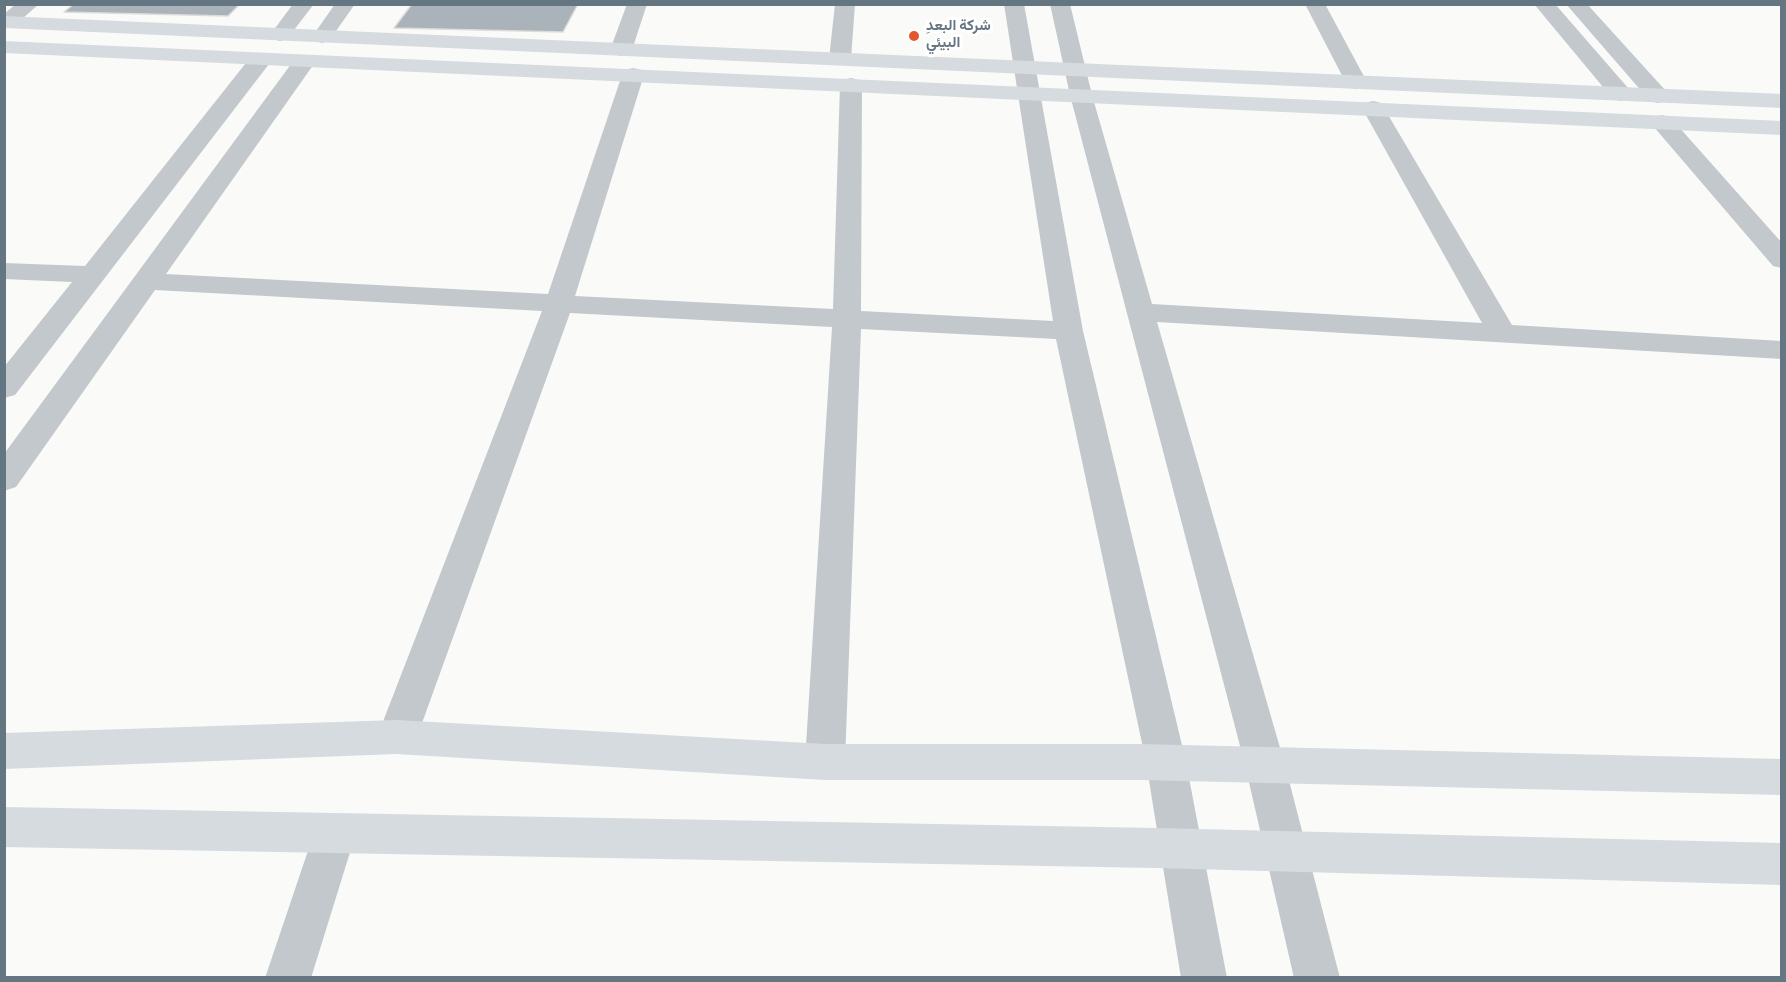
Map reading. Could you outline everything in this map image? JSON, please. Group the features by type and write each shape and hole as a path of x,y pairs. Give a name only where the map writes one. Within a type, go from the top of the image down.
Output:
{"main road":[{"path":"6,22 322,37 627,63"},
{"path":"4,46 305,61 627,63 1078,82 1356,82 1782,101"},
{"path":"1078,82 1373,108 1782,128"},
{"path":"4,751 397,737 825,762 1166,762 1782,777"},
{"path":"4,827 1287,851 1782,864"}],"street":[{"path":"6,22 29,4"},
{"path":"280,35 304,4"},
{"path":"322,37 345,4"},
{"path":"397,737 559,303 627,63 637,4"},
{"path":"825,762 847,319 845,4"},
{"path":"1014,4 1068,331 1166,762 1204,978"},
{"path":"1060,4 1078,82 1265,765 1317,978"},
{"path":"1315,4 1356,82"},
{"path":"1544,4 1621,94"},
{"path":"1576,4 1658,96"},
{"path":"4,388 261,59"},
{"path":"4,479 305,61"},
{"path":"1373,108 1502,333"},
{"path":"1662,122 1782,260"},
{"path":"4,271 93,275"},
{"path":"147,281 1068,331"},
{"path":"1141,312 1782,350"},
{"path":"288,978 335,833"}],"building":[{"path":"74,4 240,4 228,16 64,12"},
{"path":"412,4 578,4 563,32 394,28"}],"place":[{"name":"ِشركة البعد البيئي","path":"914,36"}]}
